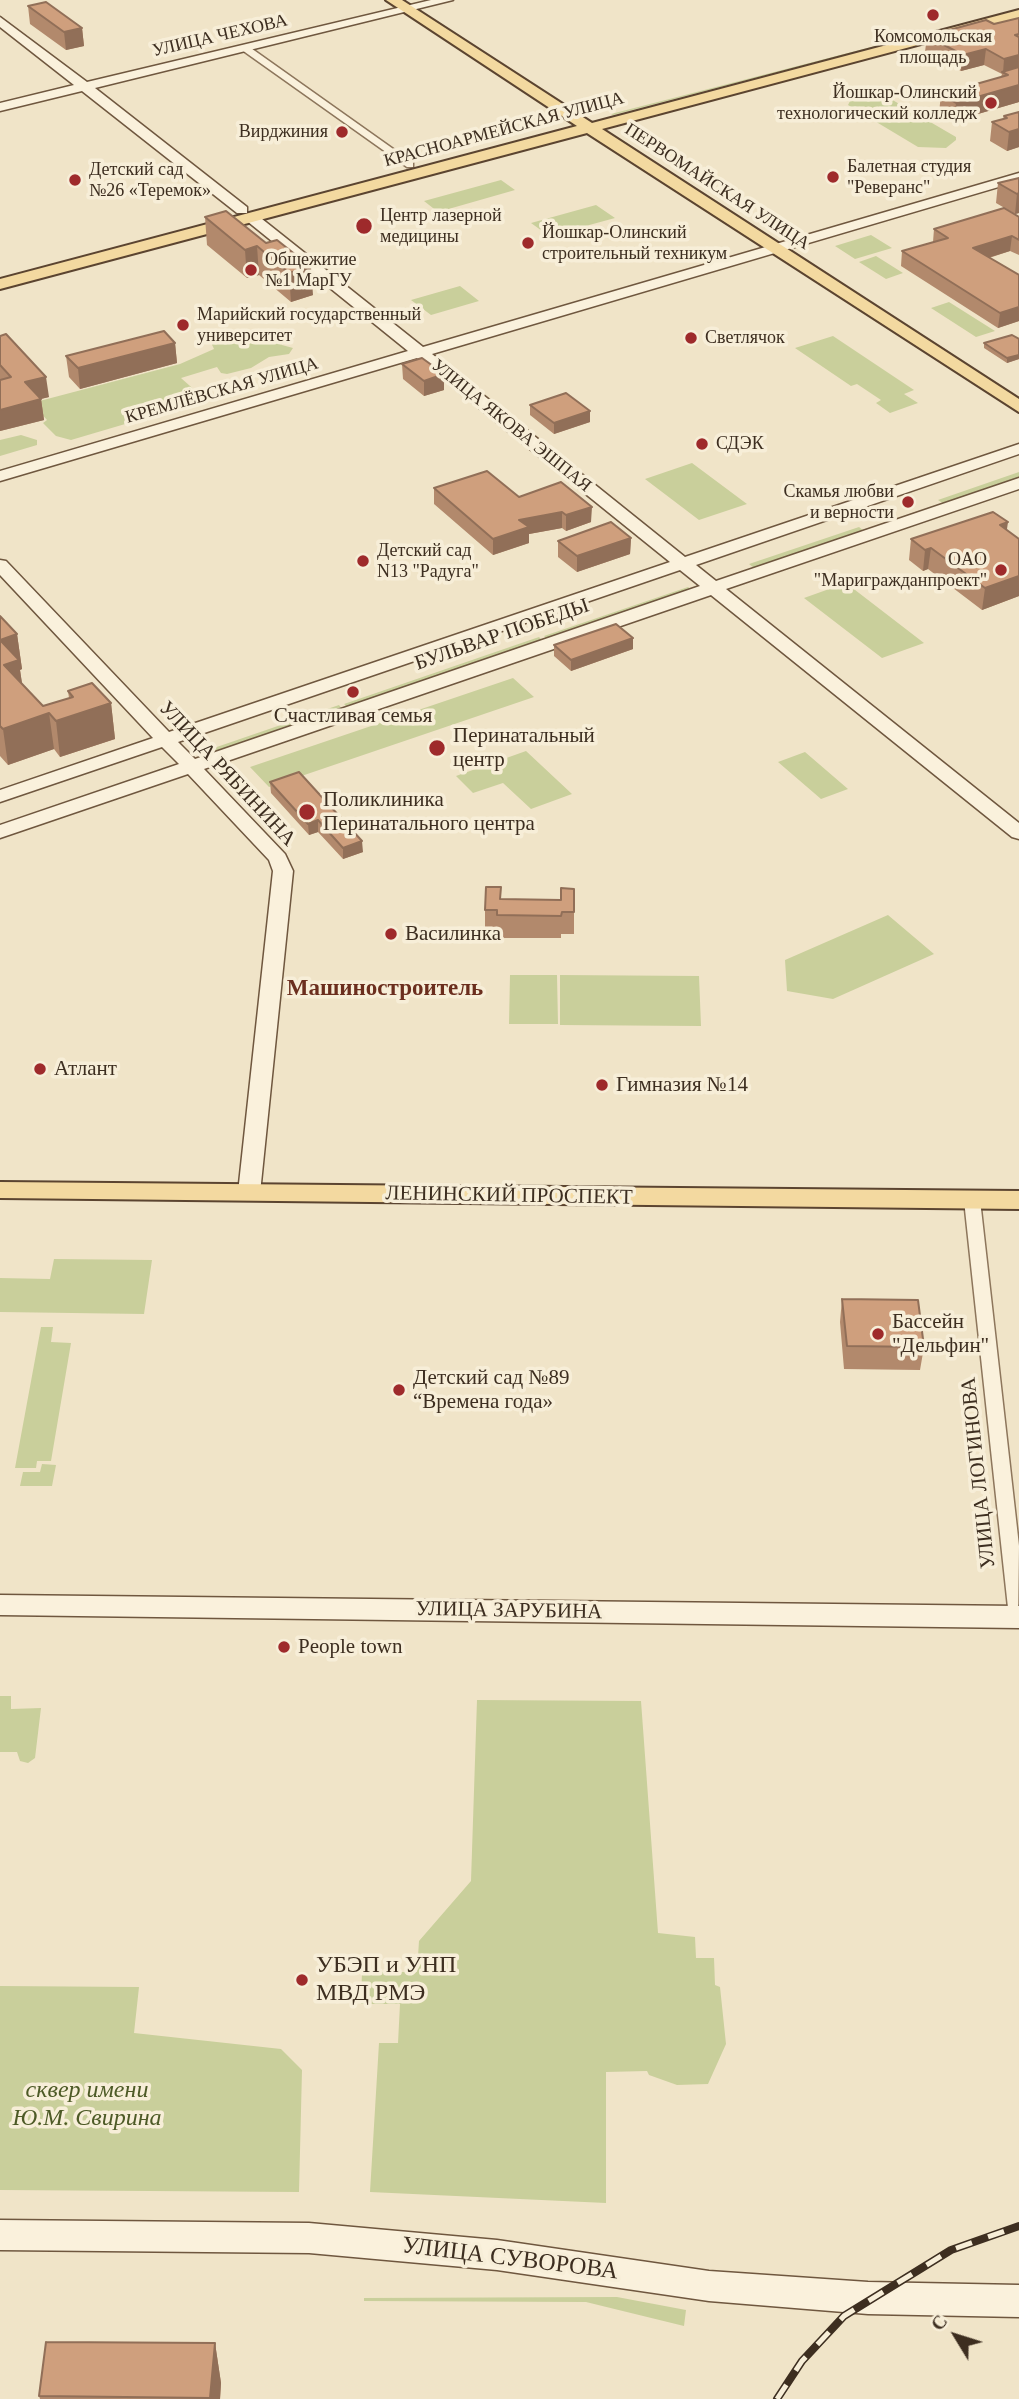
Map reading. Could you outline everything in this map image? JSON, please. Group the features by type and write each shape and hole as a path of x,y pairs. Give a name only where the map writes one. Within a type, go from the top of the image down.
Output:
{"main road":[{"name":"ПЕРВОМАЙСКАЯ УЛИЦА","path":"393,0 1019,407"},
{"name":"КРАСНОАРМЕЙСКАЯ УЛИЦА","path":"0,284 247,214 1019,5"},
{"name":"КРАСНОАРМЕЙСКАЯ УЛИЦА","path":"0,274 247,214 410,165 1019,14"},
{"name":"ЛЕНИНСКИЙ ПРОСПЕКТ","path":"0,1191 1019,1200"}],"street":[{"name":"УЛИЦА ЧЕХОВА","path":"0,107 447,0"},
{"name":"УЛИЦА ЯКОВА ЭШПАЯ","path":"0,21 247,214 1019,833"},
{"path":"245,48 410,165"},
{"name":"КРЕМЛЁВСКАЯ УЛИЦА","path":"0,476 1019,177"},
{"name":"БУЛЬВАР ПОБЕДЫ","path":"0,796 1019,449"},
{"name":"БУЛЬВАР ПОБЕДЫ","path":"0,832 1019,483"},
{"name":"УЛИЦА РЯБИНИНА","path":"0,565 278,858 283,871 249,1194"},
{"name":"УЛИЦА ЛОГИНОВА","path":"972,1200 1018,1617"},
{"name":"УЛИЦА ЗАРУБИНА","path":"0,1605 1018,1617"},
{"name":"УЛИЦА СУВОРОВА","path":"0,2235 309,2238 497,2255 709,2286 869,2298 1019,2301"}],"green space":[{"path":"1019,9 613,115 611,114"},
{"path":"863,94 884,95 956,137 956,140 946,148 918,147 848,105 852,97"},
{"path":"501,180 515,190 438,212 424,201"},
{"path":"596,205 615,218 549,236 531,223"},
{"path":"871,235 892,248 855,259 835,246"},
{"path":"876,256 903,273 886,279 859,262"},
{"path":"460,286 479,301 431,315 411,300"},
{"path":"949,302 995,331 976,337 931,308"},
{"path":"222,330 238,344 269,336 267,332 276,333 282,345 293,348 289,354 269,357 251,368 227,374 221,373 217,367 181,378 199,394 168,402 159,414 71,440 56,436 43,423 47,420 32,403 180,364 214,349 208,336"},
{"path":"833,336 914,390 904,394 918,403 890,413 876,403 881,400 857,384 851,386 795,348"},
{"path":"21,435 37,440 37,445 0,456 0,440"},
{"path":"692,463 747,504 699,520 645,479"},
{"path":"1019,472 1019,478 944,504 938,500"},
{"path":"859,527 864,531 754,568 749,564"},
{"path":"846,583 924,643 882,658 804,598"},
{"path":"688,587 692,590 547,639 544,636"},
{"path":"539,637 543,641 347,707 344,704"},
{"path":"513,678 534,697 269,787 250,767"},
{"path":"339,705 342,709 211,753 208,750"},
{"path":"526,751 572,794 531,809 503,783 473,793 456,776"},
{"path":"805,752 848,789 821,799 778,762"},
{"path":"888,915 934,954 833,999 787,991 785,960"},
{"path":"510,975 557,975 558,1024 509,1024"},
{"path":"560,975 699,976 701,1026 560,1025"},
{"path":"54,1259 152,1260 144,1314 0,1312 0,1278 50,1279"},
{"path":"41,1327 53,1327 51,1342 71,1343 51,1461 37,1461 36,1468 15,1468"},
{"path":"42,1464 56,1465 52,1486 20,1486 23,1472 40,1472"},
{"path":"0,1696 11,1696 11,1709 41,1708 35,1758 28,1763 20,1761 17,1752 0,1752"},
{"path":"477,1700 641,1701 658,1933 695,1937 696,1958 714,1958 715,1985 720,1987 726,2044 708,2084 677,2085 649,2075 647,2071 606,2072 606,2203 370,2192 379,2043 398,2043 400,2004 361,2004 362,1972 417,1972 419,1941 471,1881"},
{"name":"сквер имени Ю.М. Свирина","path":"0,1986 139,1987 134,2033 281,2049 302,2070 299,2192 0,2190"},
{"path":"617,2297 686,2310 684,2326 586,2302 364,2301 364,2298"}],"building":[{"path":"46,2 82,28 64,32 28,6"},
{"path":"1019,18 1019,34 1015,35 1019,37 1019,55 1004,59 986,49 963,55 927,36 986,20 994,24"},
{"path":"1019,67 1019,85 956,103 941,94 1008,75 1002,72"},
{"path":"1019,112 1019,129 1009,132 992,122 1007,118 1004,116"},
{"path":"1019,178 1017,194 998,183"},
{"path":"1004,208 1019,217 1019,240 1012,236 973,248 1019,275 1019,307 1000,313 902,251 948,238 934,229"},
{"path":"226,211 266,243 277,240 311,267 289,273 257,246 245,250 205,217"},
{"path":"164,331 175,343 78,368 66,356"},
{"path":"6,334 46,377 25,382 41,399 0,410 0,380 11,377 0,365 0,336"},
{"path":"1012,335 1019,339 1019,355 1007,358 984,343"},
{"path":"422,358 444,374 424,381 402,364"},
{"path":"566,393 590,411 554,423 530,405"},
{"path":"487,471 519,497 561,482 592,507 566,515 562,512 519,520 529,527 493,539 434,488"},
{"path":"993,512 1008,522 1000,525 1019,539 1019,576 985,588 931,548 925,550 911,539"},
{"path":"611,522 631,538 577,556 558,541"},
{"path":"0,616 17,634 0,640"},
{"path":"616,624 633,638 571,660 554,645"},
{"path":"0,640 19,660 4,665 43,706 73,697 68,691 92,683 111,703 56,721 49,713 3,729 0,726"},
{"name":"Поликлиника Перинатального центра","path":"299,772 362,841 343,848 318,820 308,824 270,782"},
{"path":"486,887 501,887 500,899 561,900 561,888 574,889 574,912 562,912 561,916 497,915 497,910 485,910"},
{"path":"842,1299 918,1300 924,1347 847,1346"},
{"path":"46,2342 215,2343 210,2398 39,2396"}],"railway":[{"path":"777,2399 802,2361 844,2316 951,2250 1019,2226"}],"place":[{"name":"Комсомольская площадь","path":"933,15"},
{"name":"Йошкар-Олинский технологический колледж","path":"991,103"},
{"name":"Вирджиния","path":"342,132"},
{"name":"Балетная студия \"Реверанс\"","path":"833,177"},
{"name":"Детский сад №26 «Теремок»","path":"75,180"},
{"name":"Центр лазерной медицины","path":"364,226"},
{"name":"Йошкар-Олинский строительный техникум","path":"528,243"},
{"name":"Общежитие №1 МарГУ","path":"251,270"},
{"name":"Марийский государственный университет","path":"183,325"},
{"name":"Светлячок","path":"691,338"},
{"name":"СДЭК","path":"702,444"},
{"name":"Скамья любви и верности","path":"908,502"},
{"name":"Детский сад N13 \"Радуга\"","path":"363,561"},
{"name":"OAO \"Маригражданпроект\"","path":"1001,570"},
{"name":"Счастливая семья","path":"353,692"},
{"name":"Перинатальный центр","path":"437,748"},
{"name":"Поликлиника Перинатального центра","path":"307,812"},
{"name":"Василинка","path":"391,934"},
{"name":"Атлант","path":"40,1069"},
{"name":"Гимназия №14","path":"602,1085"},
{"name":"Бассейн \"Дельфин\"","path":"878,1334"},
{"name":"Детский сад №89 “Времена года»","path":"399,1390"},
{"name":"People town","path":"284,1647"},
{"name":"УБЭП и УНП МВД РМЭ","path":"302,1980"}],"district":[{"name":"Машиностроитель","path":"385,989"}]}
